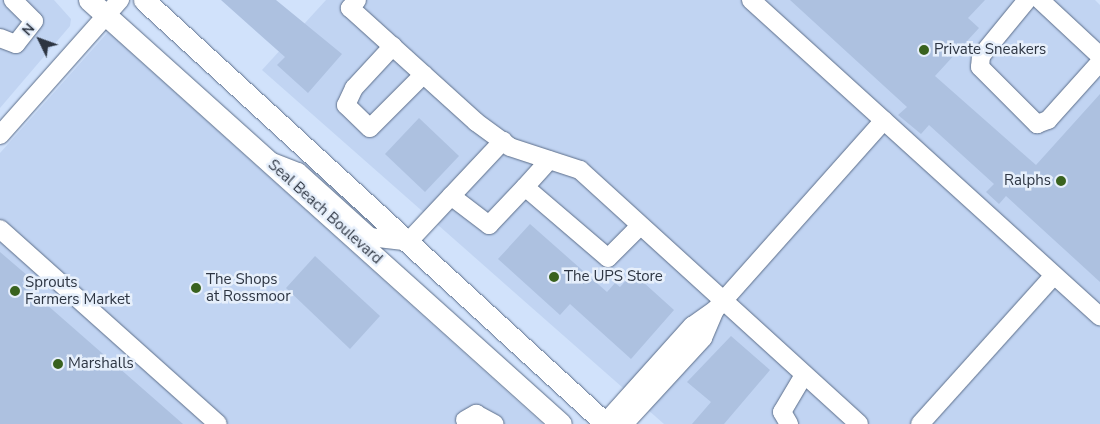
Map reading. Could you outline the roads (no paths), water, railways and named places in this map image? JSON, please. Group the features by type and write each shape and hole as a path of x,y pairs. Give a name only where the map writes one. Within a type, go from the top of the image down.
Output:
{"main road":[{"name":"Seal Beach Boulevard","path":"89,0 561,424"},
{"path":"144,0 610,424"}],"street":[{"path":"0,38 16,44 34,21 13,0"},
{"path":"0,135 120,0"},
{"path":"357,0 350,8 503,141 549,160 580,170 640,226 718,306 804,375 859,424"},
{"path":"751,0 1100,316"},
{"path":"1027,0 982,56 980,67 1036,124 1048,120 1100,62"},
{"path":"1040,0 1100,56"},
{"path":"393,46 354,88 346,104 370,128 424,74"},
{"path":"610,424 692,326 718,306 884,120"},
{"path":"267,160 298,172 370,237 408,242 503,141"},
{"path":"452,196 489,225 549,160"},
{"path":"525,187 608,258 640,226"},
{"path":"0,229 218,424"},
{"path":"920,424 1054,275"},
{"path":"789,424 782,412 804,375"},
{"path":"465,420 476,414 495,424"}],"place":[{"name":"Private Sneakers","path":"924,50"},
{"name":"Ralphs","path":"1061,181"},
{"name":"The UPS Store","path":"554,277"},
{"name":"The Shops at Rossmoor","path":"196,288"},
{"name":"Sprouts Farmers Market","path":"15,291"},
{"name":"Marshalls","path":"58,364"}]}
